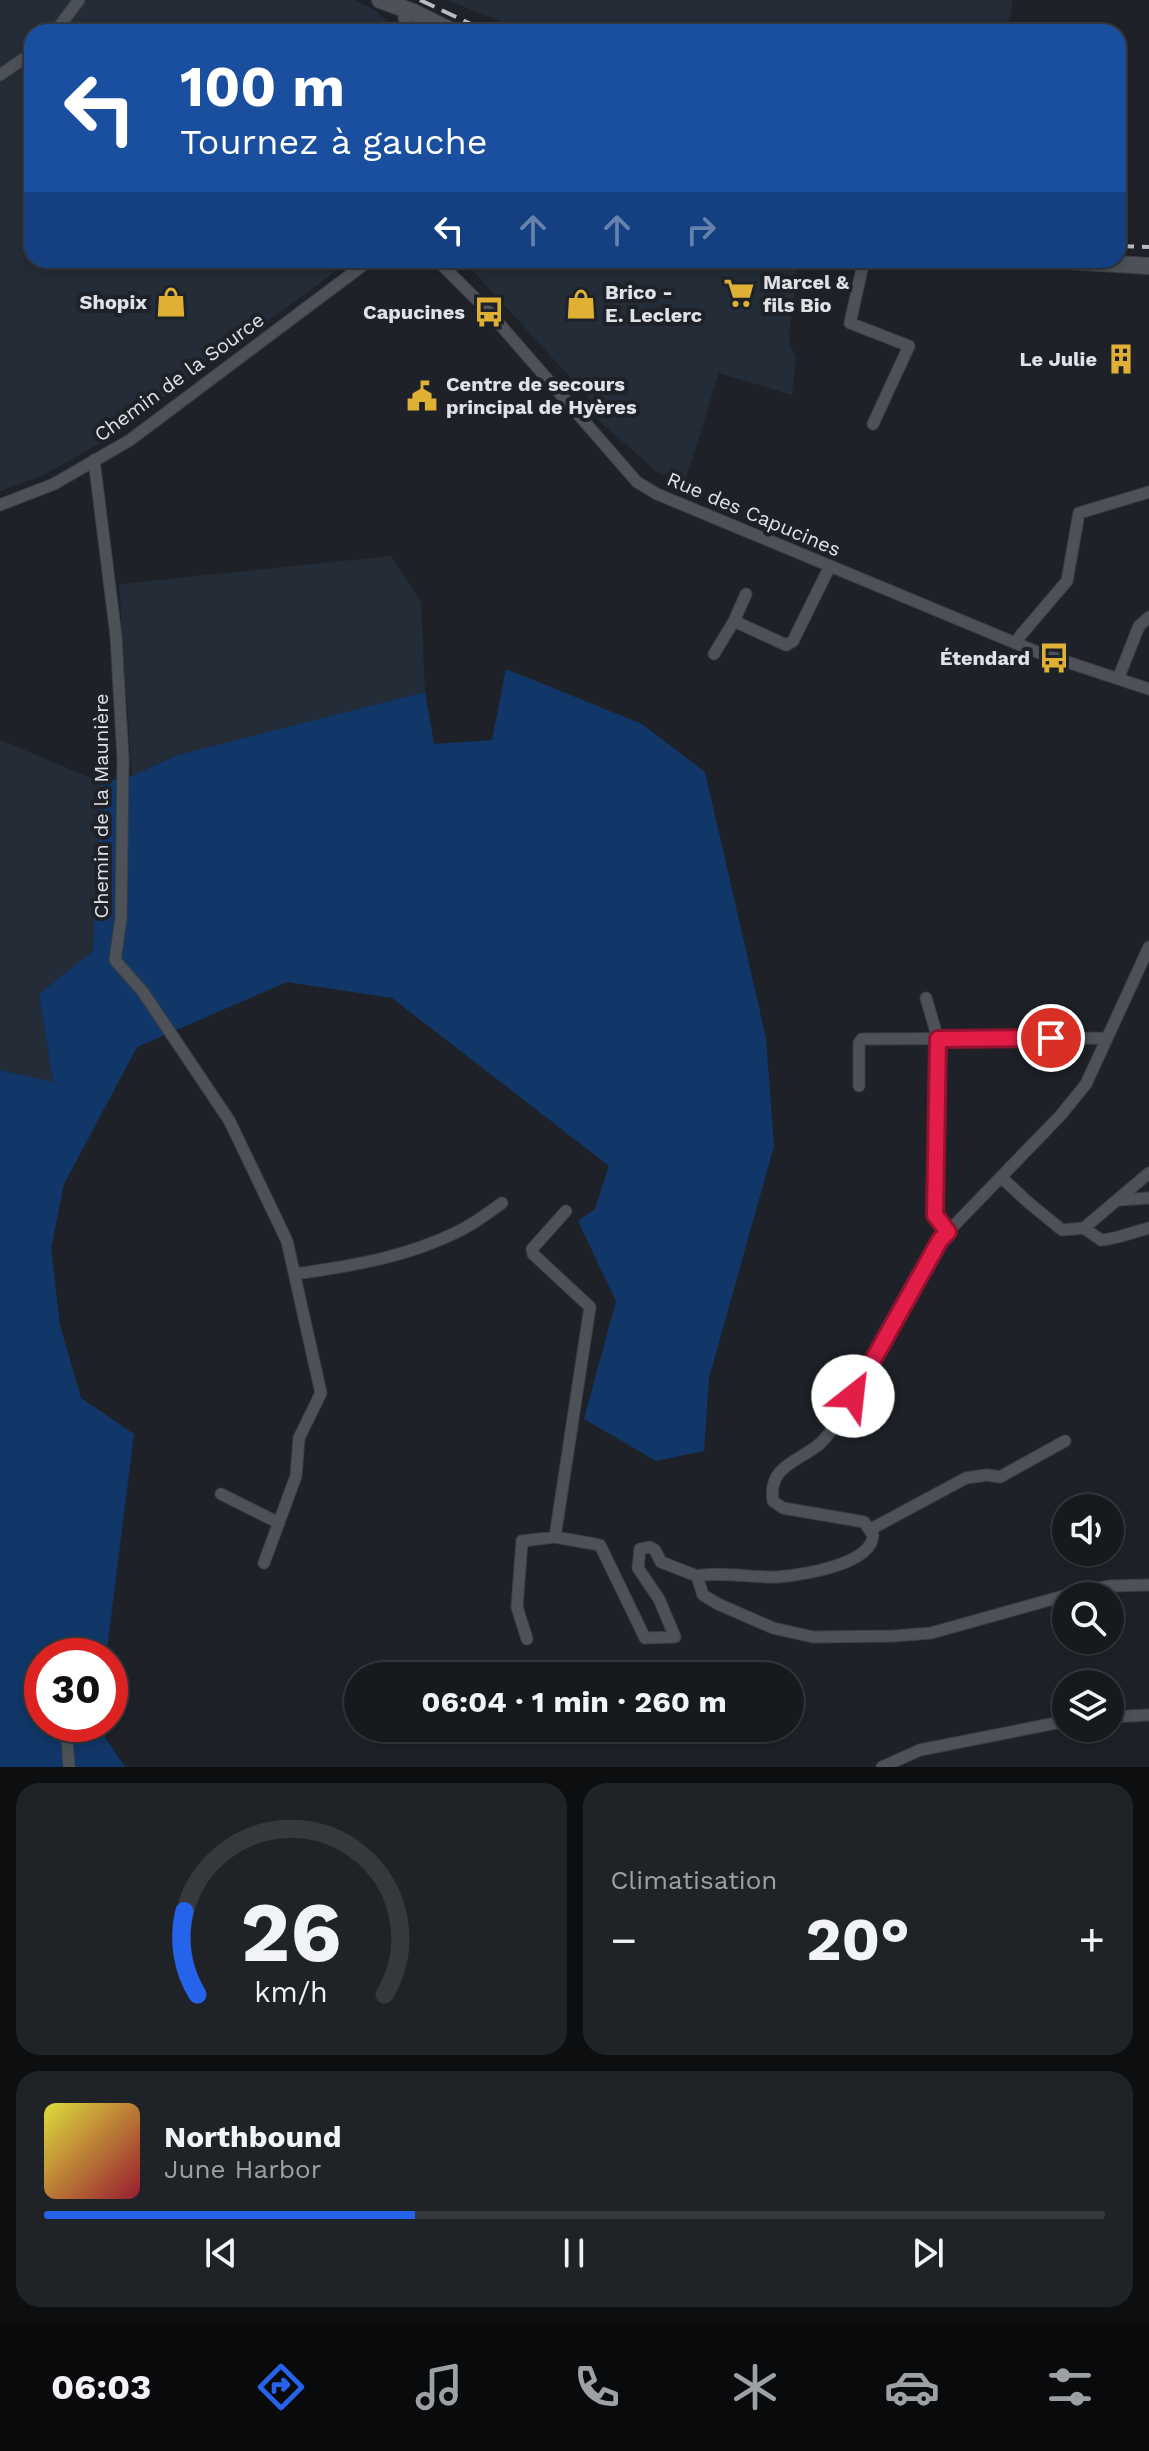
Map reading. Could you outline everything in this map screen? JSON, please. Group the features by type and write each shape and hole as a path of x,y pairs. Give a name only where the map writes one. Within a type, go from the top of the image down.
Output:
{"main road":[{"path":"381,0 407,24"},
{"path":"381,0 425,24"},
{"path":"1126,265 1149,266"}],"street":[{"path":"61,24 79,0"},
{"path":"0,75 24,58"},
{"name":"Chemin de la Source","path":"0,505 54,484 130,440 359,268"},
{"name":"Rue des Capucines","path":"445,268 489,312 637,482 657,494 1018,644 1149,688"},
{"path":"862,268 850,323 909,346 873,424"},
{"name":"Chemin de la Maunière","path":"94,460 116,636 123,759 121,918 115,960 143,992 229,1120 287,1241 321,1393 299,1438 296,1476 264,1563"},
{"path":"1018,644 1020,636 1067,581 1079,513 1149,492"},
{"path":"734,621 786,645 793,641 830,566"},
{"path":"714,654 746,594"},
{"path":"1118,679 1139,626 1149,617"},
{"path":"527,1639 517,1607 522,1541 555,1537 600,1545 645,1638 675,1637 659,1599 638,1568 640,1549 650,1547 661,1562 697,1576 779,1577 831,1568 869,1550 873,1542 871,1529 864,1522 783,1508 773,1501 771,1486 779,1471 820,1444 838,1422 940,1240 1060,1116 1086,1084 1107,1038 1143,976 1149,947"},
{"path":"926,998 938,1039 935,1215 948,1232"},
{"path":"859,1086 859,1043 862,1039 1107,1038"},
{"path":"1001,1177 1062,1230 1084,1228 1149,1173"},
{"path":"1116,1200 1149,1198"},
{"path":"295,1274 357,1265 417,1250 462,1231 502,1203"},
{"path":"555,1537 590,1307 533,1254 532,1249 566,1211"},
{"path":"1084,1228 1101,1240 1119,1239 1129,1232 1149,1228"},
{"path":"871,1529 966,1478 1000,1477 1065,1441"},
{"path":"221,1494 279,1523"},
{"path":"697,1576 703,1595 718,1604 773,1628 813,1637 931,1633 1078,1592 1110,1586 1149,1585"},
{"path":"1124,1716 1149,1715"},
{"path":"882,1767 920,1750 1052,1724"},
{"path":"67,1742 69,1767"}],"shaded area":[{"path":"0,0 354,0 375,10 390,24 24,24 24,268 338,268 104,441 44,475 0,491"},
{"path":"447,0 1013,0 1008,24 507,24"},
{"path":"470,268 798,268 789,334 796,357 792,395 719,373 684,485 657,472 598,420 589,398"},
{"path":"391,556 421,602 425,692 178,755 132,776 119,584"},
{"path":"506,669 642,724 705,772 766,1038 774,1146 709,1378 704,1451 656,1461 584,1419 616,1301 578,1221 595,1209 609,1166 392,998 287,982 137,1047 64,1184 51,1249 60,1325 81,1398 134,1434 108,1638 24,1638 24,1742 108,1742 125,1767 0,1767 0,1070 53,1082 39,994 93,951 101,782 132,776 178,755 425,692 434,744 492,740"},
{"path":"0,740 101,782 93,951 39,994 53,1083 0,1070"}],"railway":[{"path":"420,0 471,24"},
{"path":"1126,246 1149,247"}],"place":[{"name":"Marcel & fils Bio","path":"739,293"},
{"name":"Shopix","path":"171,302"},
{"name":"Brico - E. Leclerc","path":"581,304"},
{"name":"Capucines","path":"489,312"},
{"name":"Le Julie","path":"1121,359"},
{"name":"Centre de secours principal de Hyères","path":"422,396"},
{"name":"Étendard","path":"1054,658"}],"route":[{"path":"853,1396 940,1240 948,1232 935,1215 938,1039 1051,1038"}]}
